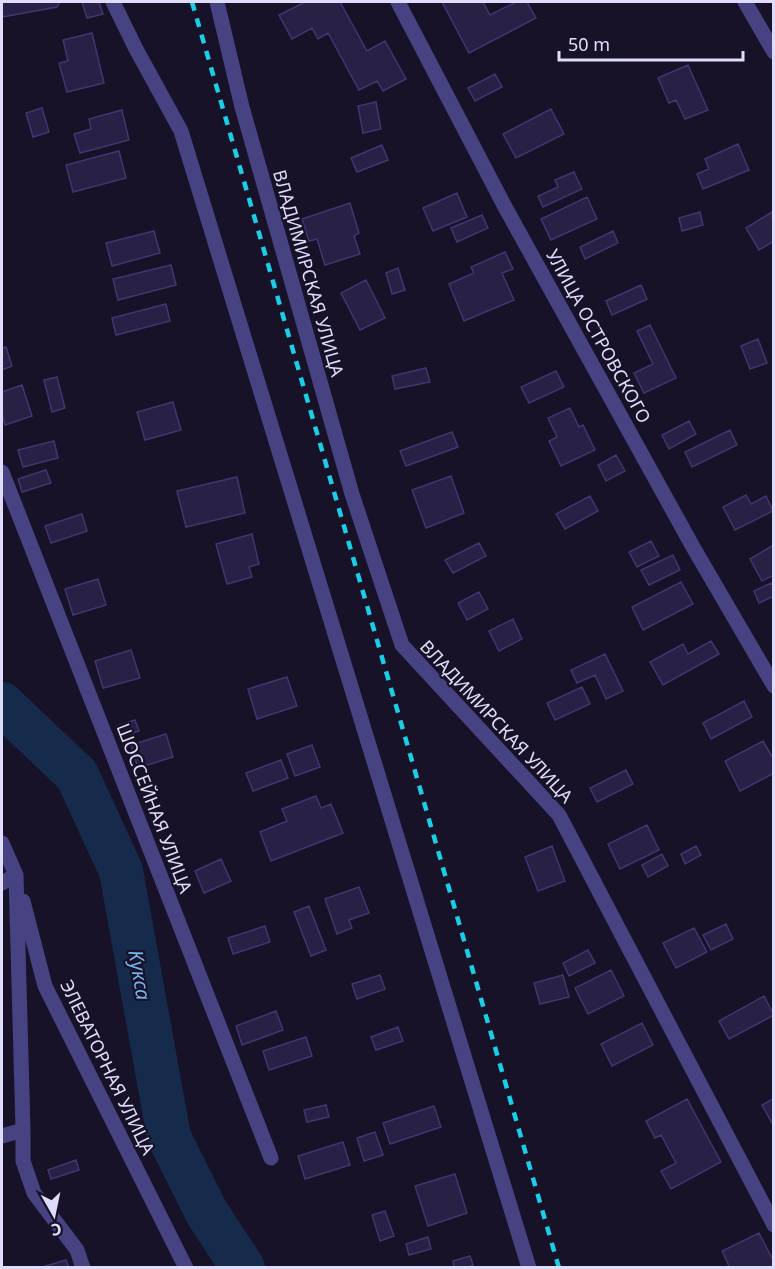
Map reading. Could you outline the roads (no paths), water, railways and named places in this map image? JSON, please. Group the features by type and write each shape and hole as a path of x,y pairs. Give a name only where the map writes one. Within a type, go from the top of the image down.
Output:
{"street":[{"path":"113,2 181,131 529,1268"},
{"name":"ВЛАДИМИРСКАЯ УЛИЦА","path":"217,2 242,107 349,483 402,645 559,815 774,1225"},
{"name":"УЛИЦА ОСТРОВСКОГО","path":"398,2 505,207 693,547 774,686"},
{"path":"745,2 774,52"},
{"name":"ШОССЕЙНАЯ УЛИЦА","path":"2,472 271,1158"},
{"path":"2,843 16,875 23,1161 34,1193 77,1251 83,1268"},
{"path":"2,883 16,875"},
{"name":"ЭЛЕВАТОРНАЯ УЛИЦА","path":"16,875 45,986 186,1268"},
{"path":"2,1136 23,1130"}],"waterway":[{"name":"Кукса","path":"2,704 77,775 121,871 169,1137 207,1213 243,1268"}],"railway":[{"path":"192,2 559,1268"}]}
